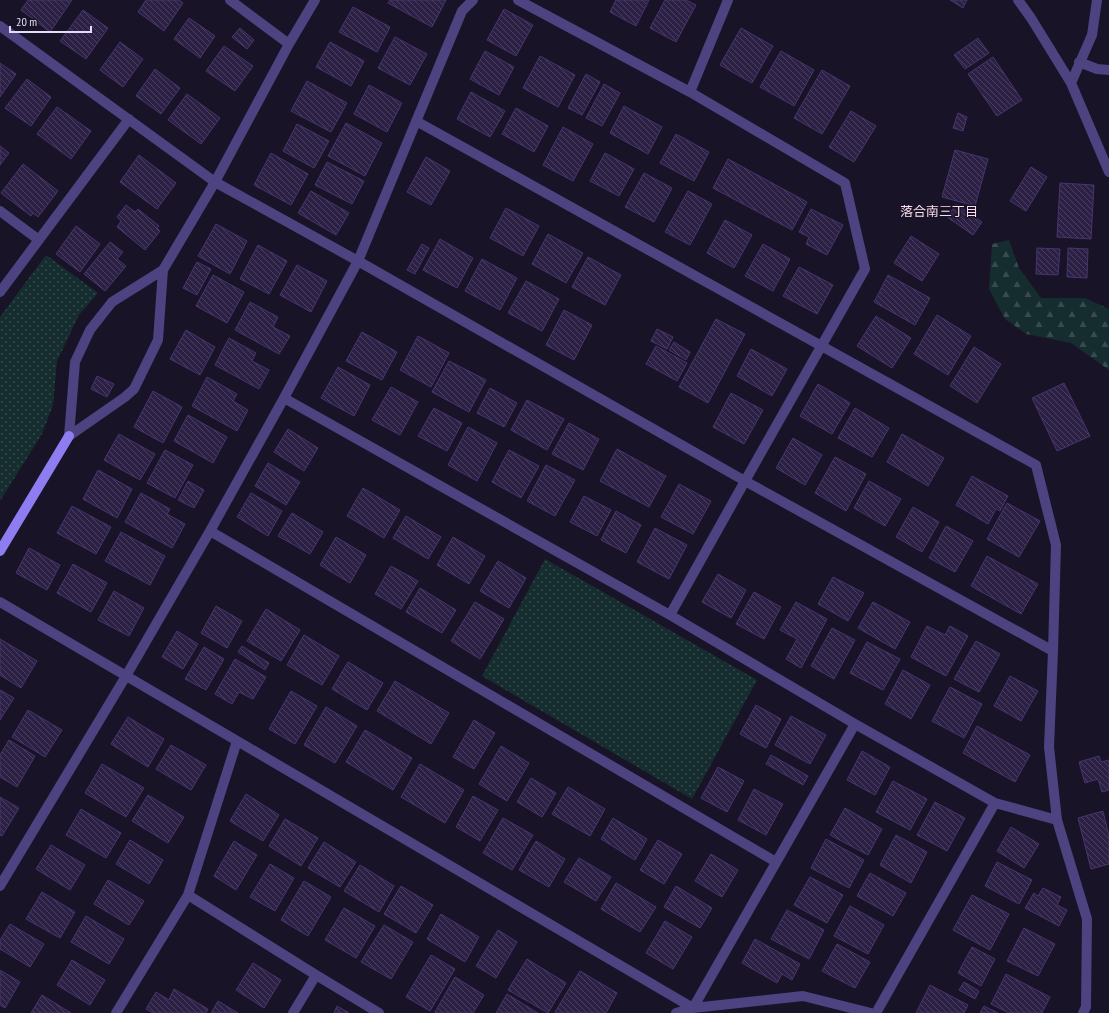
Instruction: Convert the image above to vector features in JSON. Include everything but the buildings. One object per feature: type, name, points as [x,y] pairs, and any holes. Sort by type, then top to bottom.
[{"type":"street","points":[[230,0],[289,44]]},
{"type":"street","points":[[0,550],[69,436],[126,397],[134,389],[158,340],[163,270],[214,182],[314,0]]},
{"type":"street","points":[[0,886],[126,676],[210,531],[358,261],[462,11],[473,0]]},
{"type":"street","points":[[518,0],[690,92],[845,183],[865,269],[670,615]]},
{"type":"street","points":[[690,92],[728,0]]},
{"type":"street","points":[[1018,0],[1031,18],[1070,83],[1109,172]]},
{"type":"street","points":[[1070,83],[1092,35],[1096,0]]},
{"type":"street","points":[[0,26],[214,182],[358,261],[745,481],[1053,651]]},
{"type":"street","points":[[1080,62],[1097,69],[1109,70]]},
{"type":"street","points":[[0,292],[129,119]]},
{"type":"street","points":[[416,121],[1036,465],[1056,545],[1049,748],[1057,820],[1087,919],[1086,1007],[1083,1013]]},
{"type":"street","points":[[0,211],[39,240]]},
{"type":"street","points":[[69,436],[75,362],[90,330],[112,302],[163,270]]},
{"type":"street","points":[[284,398],[670,615],[855,724],[995,803],[1057,820]]},
{"type":"street","points":[[210,531],[776,862]]},
{"type":"street","points":[[0,602],[693,1008]]},
{"type":"street","points":[[693,1008],[855,724]]},
{"type":"street","points":[[116,1013],[188,895],[237,741]]},
{"type":"street","points":[[876,1013],[995,803]]},
{"type":"street","points":[[188,895],[379,1013]]},
{"type":"street","points":[[293,1013],[316,975]]},
{"type":"street","points":[[676,1013],[693,1008],[803,996],[871,1013]]},
{"type":"green space","points":[[1009,240],[1019,268],[1041,298],[1085,298],[1109,309],[1109,370],[1071,343],[1026,334],[1005,319],[989,289],[992,244]]},
{"type":"green space","points":[[46,255],[98,293],[79,315],[57,361],[53,405],[42,434],[0,501],[0,317]]},
{"type":"green space","points":[[545,559],[757,680],[692,799],[482,676]]},
{"type":"district","name":"落合南三丁目","points":[[939,211]]}]
